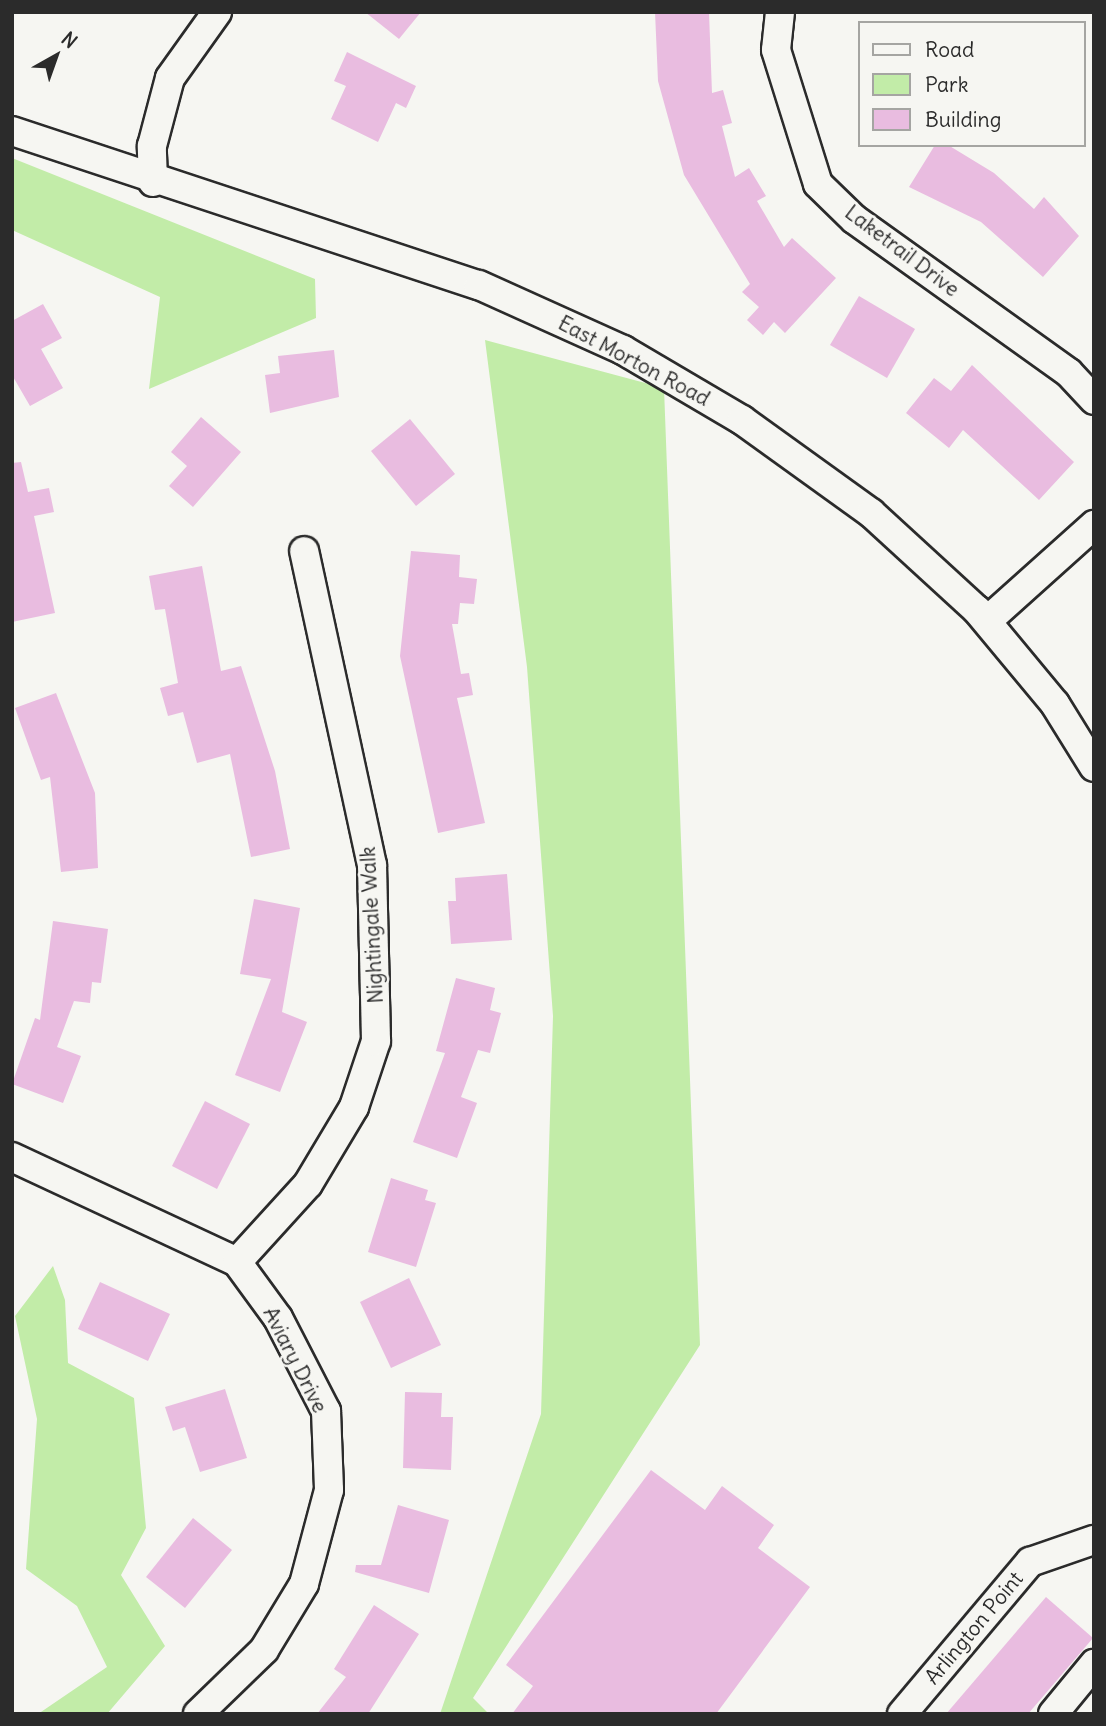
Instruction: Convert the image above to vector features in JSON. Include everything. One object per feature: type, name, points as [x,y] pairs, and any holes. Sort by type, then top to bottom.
[{"type":"street","points":[[153,182],[156,124],[170,78],[217,12]]},
{"type":"street","name":"Laketrail Drive","points":[[780,12],[776,50],[818,184],[854,219],[1069,373],[1094,400]]},
{"type":"street","name":"East Morton Road","points":[[12,131],[153,182],[480,285],[623,350],[743,420],[871,513],[987,621],[1055,704],[1094,767]]},
{"type":"street","points":[[987,621],[1094,525]]},
{"type":"street","name":"Nightingale Walk","points":[[237,1262],[308,1184],[354,1107],[376,1041],[373,864],[304,551]]},
{"type":"street","name":"Aviary Drive","points":[[12,1157],[237,1262],[278,1318],[326,1411],[329,1490],[304,1584],[264,1650],[198,1714]]},
{"type":"street","name":"Arlington Point","points":[[902,1714],[1030,1562],[1094,1539]]},
{"type":"street","points":[[1053,1714],[1094,1664]]},
{"type":"green space","points":[[12,158],[315,279],[316,318],[149,389],[160,297],[12,230]]},
{"type":"green space","points":[[485,340],[664,388],[700,1345],[473,1698],[489,1714],[440,1714],[541,1414],[553,1016],[527,667]]},
{"type":"green space","points":[[53,1266],[65,1300],[68,1363],[134,1398],[146,1528],[121,1575],[165,1646],[107,1714],[38,1714],[107,1667],[77,1606],[26,1569],[37,1419],[15,1316]]},
{"type":"building","points":[[365,12],[421,12],[399,39]]},
{"type":"building","points":[[655,12],[709,12],[712,93],[723,90],[732,123],[722,126],[735,177],[749,168],[766,196],[757,201],[784,247],[792,238],[836,278],[785,333],[774,322],[763,335],[747,320],[759,307],[742,292],[750,284],[684,175],[658,81]]},
{"type":"building","points":[[347,52],[416,86],[406,108],[396,103],[378,142],[331,119],[346,86],[334,81]]},
{"type":"building","points":[[934,147],[951,147],[994,173],[1034,209],[1044,197],[1079,236],[1043,277],[981,222],[909,187]]},
{"type":"building","points":[[859,296],[915,329],[887,378],[830,345]]},
{"type":"building","points":[[43,304],[62,338],[41,349],[63,388],[30,406],[12,375],[12,321]]},
{"type":"building","points":[[334,350],[339,397],[270,413],[265,375],[280,373],[278,356]]},
{"type":"building","points":[[972,365],[1074,462],[1039,500],[963,430],[949,448],[906,413],[934,378],[951,391]]},
{"type":"building","points":[[201,417],[241,452],[193,507],[169,486],[187,466],[171,452]]},
{"type":"building","points":[[410,419],[455,474],[416,506],[371,451]]},
{"type":"building","points":[[21,462],[28,492],[49,488],[54,512],[34,516],[55,613],[12,622],[12,463]]},
{"type":"building","points":[[411,551],[460,555],[459,577],[477,579],[474,604],[460,603],[458,624],[452,624],[461,674],[469,673],[473,695],[457,698],[485,823],[438,833],[400,656]]},
{"type":"building","points":[[202,566],[221,671],[241,666],[275,771],[290,849],[251,857],[230,754],[197,763],[183,712],[168,716],[160,688],[178,683],[165,609],[155,610],[149,576]]},
{"type":"building","points":[[56,693],[95,793],[98,868],[61,872],[50,777],[41,780],[15,708]]},
{"type":"building","points":[[507,874],[512,940],[451,944],[448,901],[456,901],[455,878]]},
{"type":"building","points":[[254,899],[300,908],[282,1012],[307,1022],[280,1092],[235,1075],[271,979],[240,974]]},
{"type":"building","points":[[53,921],[108,929],[101,983],[92,982],[90,1003],[74,1001],[57,1047],[81,1056],[63,1103],[12,1084],[35,1018],[40,1020]]},
{"type":"building","points":[[456,978],[495,988],[490,1010],[501,1013],[490,1053],[478,1050],[461,1097],[477,1103],[457,1158],[413,1142],[445,1053],[436,1051]]},
{"type":"building","points":[[205,1101],[250,1124],[217,1189],[172,1166]]},
{"type":"building","points":[[391,1178],[428,1190],[425,1200],[436,1203],[416,1267],[368,1252]]},
{"type":"building","points":[[409,1278],[441,1345],[391,1368],[360,1302]]},
{"type":"building","points":[[100,1282],[170,1314],[148,1361],[78,1329]]},
{"type":"building","points":[[225,1389],[247,1458],[200,1472],[185,1427],[173,1431],[165,1407]]},
{"type":"building","points":[[405,1392],[442,1393],[441,1417],[453,1417],[451,1470],[403,1468]]},
{"type":"building","points":[[651,1470],[705,1510],[722,1486],[774,1525],[758,1548],[810,1587],[716,1714],[512,1714],[533,1686],[506,1665]]},
{"type":"building","points":[[398,1505],[449,1520],[429,1593],[355,1572],[356,1565],[381,1565]]},
{"type":"building","points":[[193,1518],[232,1550],[185,1608],[146,1577]]},
{"type":"building","points":[[1046,1597],[1093,1638],[1028,1714],[946,1714]]},
{"type":"building","points":[[374,1605],[419,1634],[368,1714],[317,1714],[346,1677],[334,1669]]}]
